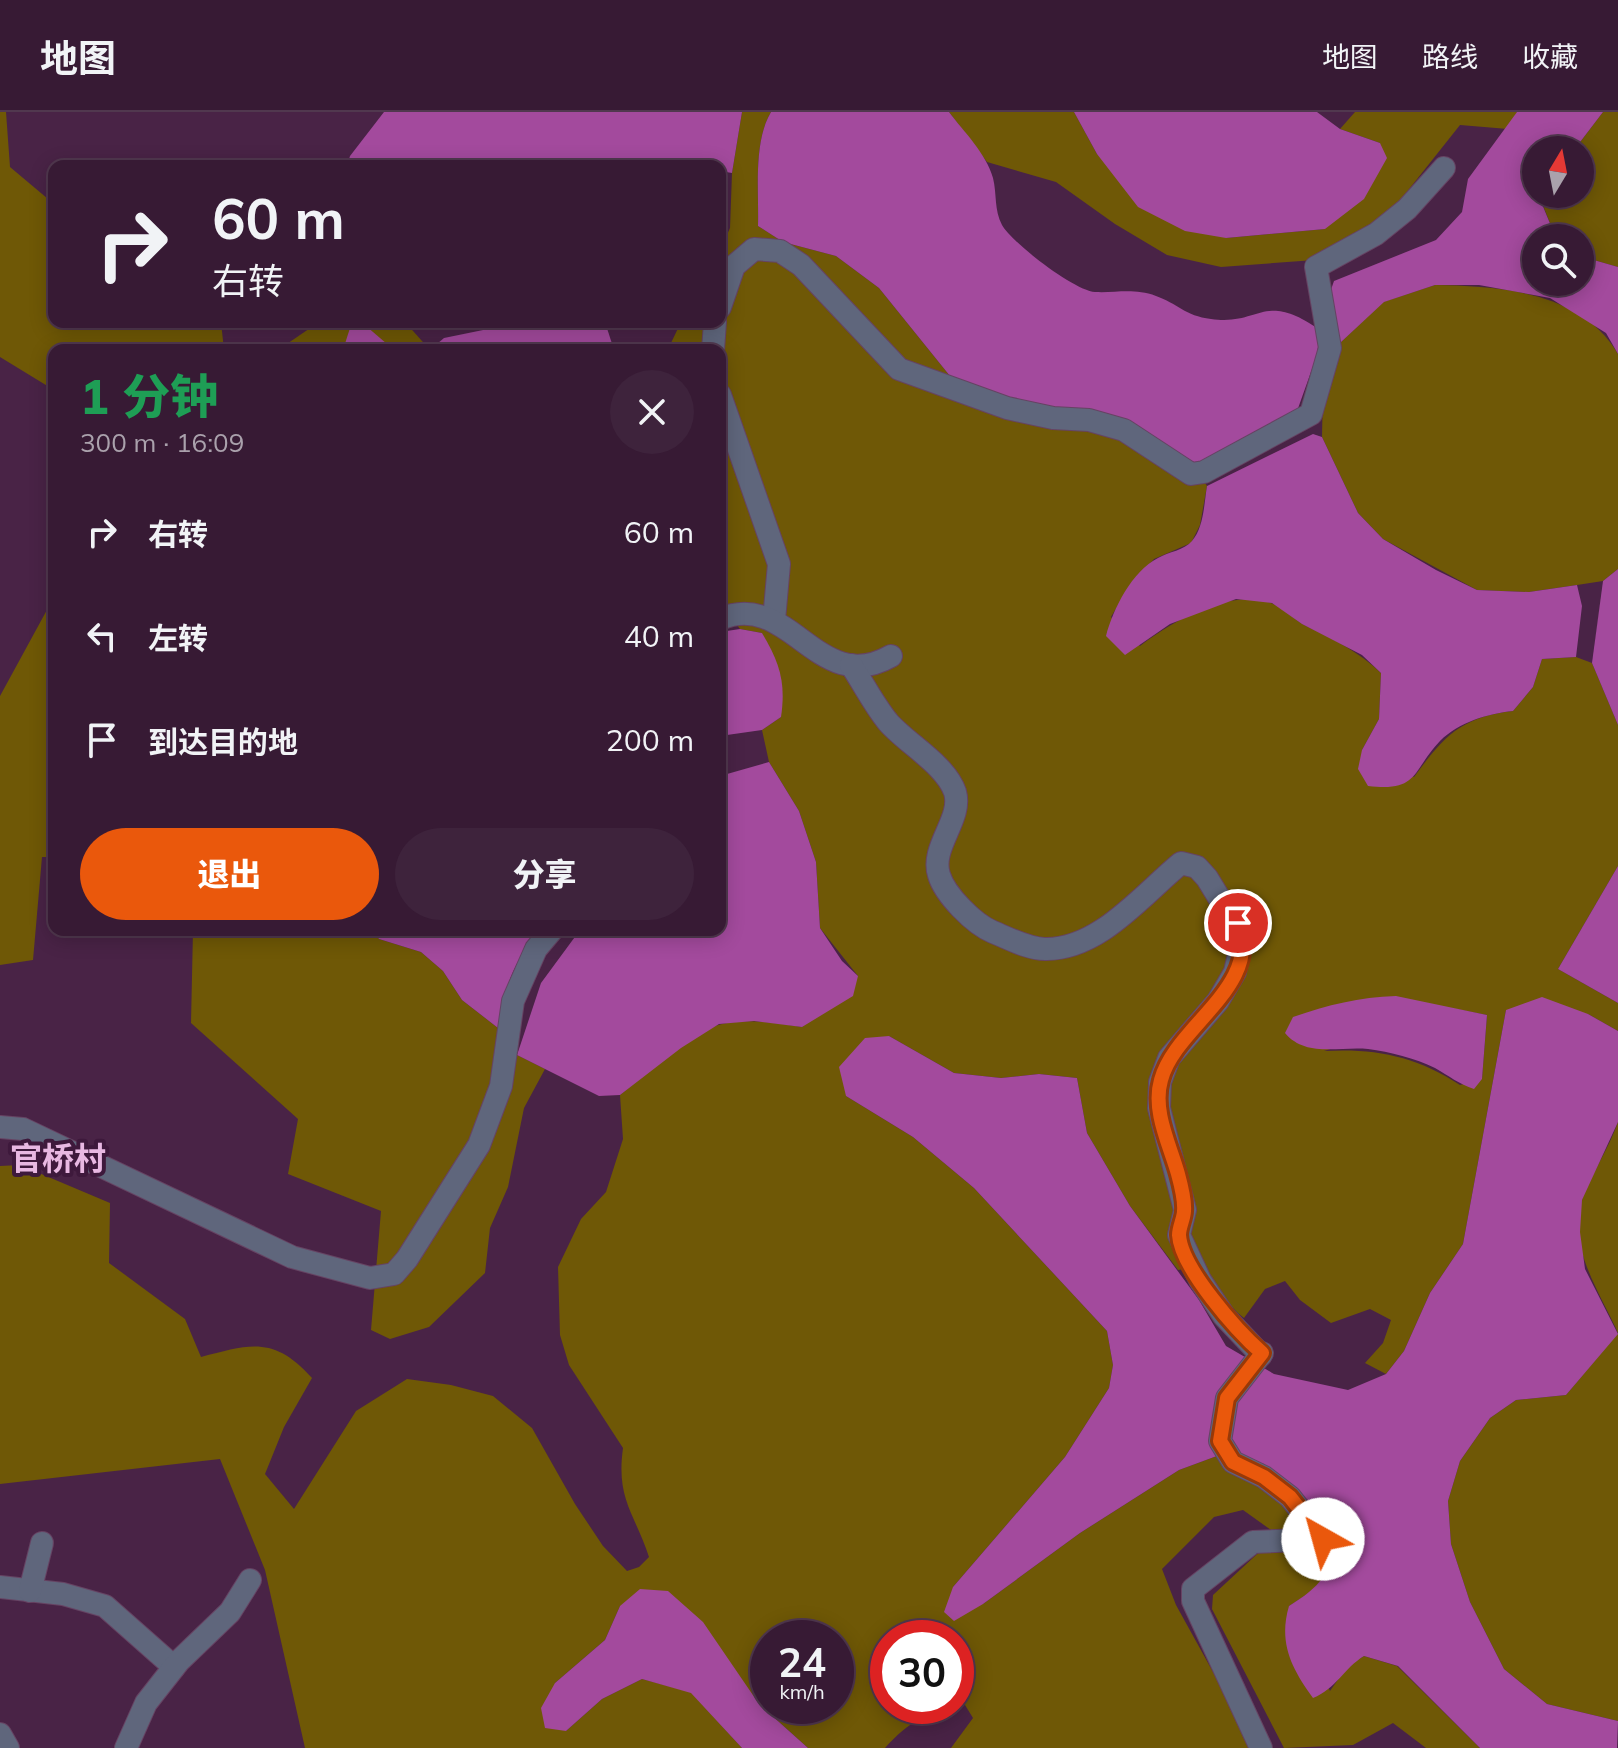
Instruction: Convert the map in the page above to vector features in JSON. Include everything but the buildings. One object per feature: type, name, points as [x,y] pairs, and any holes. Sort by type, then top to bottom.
[{"type":"street","points":[[726,289],[734,266],[754,249],[780,251],[801,265],[899,369],[1007,408],[1053,418],[1089,420],[1124,430],[1191,474],[1204,472],[1311,414],[1330,348],[1316,267],[1376,234],[1407,209],[1444,168]]},
{"type":"street","points":[[726,412],[779,564],[774,620]]},
{"type":"street","points":[[726,618],[759,614],[774,620],[810,649],[839,663],[871,668],[891,656]]},
{"type":"street","points":[[851,665],[887,721],[947,779],[955,794],[954,812],[939,856],[938,875],[955,899],[984,928],[1042,950],[1067,947],[1091,939],[1181,863],[1197,867],[1207,878],[1243,937],[1235,972],[1218,1001],[1169,1058],[1160,1082],[1159,1108],[1185,1210],[1179,1235],[1200,1280],[1224,1316],[1262,1353],[1227,1398],[1220,1441],[1233,1462],[1264,1477],[1290,1497],[1323,1539],[1253,1542],[1193,1589],[1193,1601],[1261,1748]]},
{"type":"street","points":[[0,1127],[23,1129],[292,1257],[370,1278],[394,1274],[407,1259],[479,1145],[501,1086],[513,1001],[536,949],[547,936]]},
{"type":"street","points":[[30,1591],[42,1543]]},
{"type":"street","points":[[126,1748],[146,1703],[174,1667],[230,1612],[250,1580]]},
{"type":"street","points":[[0,1587],[63,1594],[105,1606],[174,1667]]},
{"type":"street","points":[[0,1734],[8,1748]]},
{"type":"shaded area","points":[[0,112],[6,112],[10,167],[48,199],[48,328],[222,328],[223,344],[48,344],[48,386],[0,357]]},
{"type":"shaded area","points":[[384,112],[742,112],[732,173],[726,172],[726,160],[349,160]]},
{"type":"shaded area","points":[[742,112],[771,112],[759,152],[758,226],[783,242],[836,256],[879,288],[950,376],[1192,463],[1207,486],[1200,525],[1191,543],[1154,559],[1127,590],[1111,617],[1140,646],[1185,617],[1219,603],[1254,600],[1276,605],[1355,653],[1381,673],[1379,719],[1362,750],[1414,777],[1455,731],[1480,718],[1513,711],[1533,687],[1542,659],[1576,657],[1592,663],[1618,725],[1618,866],[1558,969],[1618,1003],[1618,1031],[1588,1014],[1506,1010],[1463,1244],[1430,1293],[1404,1351],[1386,1374],[1365,1363],[1383,1343],[1391,1320],[1370,1309],[1331,1323],[1300,1300],[1285,1281],[1265,1289],[1244,1318],[1231,1306],[1202,1266],[1178,1270],[1130,1206],[1087,1133],[1077,1078],[1039,1074],[1001,1078],[954,1073],[889,1036],[846,1096],[913,1137],[974,1188],[1107,1331],[1113,1365],[1109,1388],[1065,1457],[953,1587],[983,1604],[1080,1533],[1179,1470],[1225,1453],[1264,1464],[1339,1537],[1323,1578],[1310,1592],[1289,1606],[1330,1691],[1348,1665],[1364,1656],[1397,1666],[1480,1748],[1426,1748],[1393,1723],[1353,1745],[1284,1748],[1212,1609],[1213,1595],[1269,1543],[1271,1530],[1243,1510],[1214,1517],[1162,1569],[1176,1605],[1255,1748],[951,1748],[969,1724],[974,1724],[974,1620],[870,1620],[870,1724],[912,1724],[885,1748],[808,1748],[781,1724],[854,1724],[854,1620],[750,1620],[750,1692],[737,1675],[620,1606],[605,1640],[555,1683],[566,1731],[602,1699],[642,1679],[691,1692],[742,1748],[305,1748],[265,1570],[220,1459],[0,1484],[0,1166],[20,1165],[110,1203],[109,1263],[185,1319],[201,1357],[248,1347],[273,1349],[286,1355],[312,1378],[284,1427],[265,1474],[294,1509],[356,1411],[407,1379],[451,1385],[493,1396],[532,1428],[575,1504],[603,1546],[627,1571],[639,1567],[649,1557],[624,1493],[623,1448],[569,1365],[560,1335],[558,1267],[581,1219],[606,1192],[623,1139],[620,1095],[684,1044],[711,1028],[752,1021],[802,1027],[858,976],[820,928],[816,862],[799,811],[769,762],[762,730],[781,717],[762,633],[740,629],[726,610],[726,344],[670,344],[678,328],[726,328],[726,237],[730,228],[732,173]],"holes":[[[1456,1009],[1487,1015],[1482,1079],[1460,1085],[1427,1067],[1395,1056],[1361,1051],[1324,1051]]]},
{"type":"shaded area","points":[[771,112],[949,112],[990,169],[1002,225],[1031,254],[1073,284],[1095,292],[1133,291],[1148,294],[1194,315],[1211,319],[1228,320],[1263,312],[1286,312],[1320,330],[1317,355],[1296,414],[1210,464],[1192,463],[950,376],[879,288],[836,256],[783,242],[758,226],[759,152]]},
{"type":"shaded area","points":[[949,112],[1074,112],[1097,154],[1226,238],[1325,229],[1380,143],[1340,129],[1355,112],[1517,112],[1508,129],[1460,125],[1379,227],[1329,259],[1221,267],[1167,255],[1115,224],[1056,182],[987,162]]},
{"type":"shaded area","points":[[1074,112],[1317,112],[1340,129],[1380,143],[1387,158],[1364,199],[1325,229],[1226,238],[1185,231],[1138,207],[1097,154]]},
{"type":"shaded area","points":[[1517,112],[1603,112],[1585,136],[1522,136],[1522,208],[1544,208],[1550,224],[1522,224],[1522,293],[1479,285],[1435,285],[1384,302],[1340,343],[1325,307],[1334,281],[1436,240],[1462,212],[1468,179]]},
{"type":"shaded area","points":[[1603,112],[1618,112],[1618,267],[1594,260],[1594,224],[1550,224],[1544,208],[1594,208],[1594,136],[1585,136]]},
{"type":"shaded area","points":[[1594,260],[1618,267],[1618,354],[1606,333],[1550,298],[1539,296],[1594,296]]},
{"type":"shaded area","points":[[1435,285],[1486,287],[1562,305],[1584,317],[1603,333],[1618,354],[1618,569],[1603,581],[1529,592],[1477,590],[1383,539],[1358,513],[1322,437],[1323,385],[1340,343],[1383,302]]},
{"type":"shaded area","points":[[310,328],[410,328],[425,344],[287,344]]},
{"type":"shaded area","points":[[350,328],[368,328],[387,344],[345,344]]},
{"type":"shaded area","points":[[493,328],[607,328],[612,344],[437,344],[444,338]]},
{"type":"shaded area","points":[[1313,434],[1322,437],[1358,513],[1383,539],[1436,570],[1477,590],[1529,592],[1577,585],[1582,606],[1576,657],[1542,659],[1533,687],[1513,711],[1483,717],[1456,729],[1440,741],[1406,783],[1397,786],[1368,786],[1358,769],[1362,750],[1379,719],[1381,673],[1362,655],[1302,624],[1272,603],[1236,599],[1170,624],[1125,655],[1106,636],[1113,614],[1140,572],[1158,558],[1192,541],[1203,515],[1207,486]]},
{"type":"shaded area","points":[[1618,569],[1618,725],[1592,663],[1603,581]]},
{"type":"shaded area","points":[[48,608],[48,857],[42,857],[33,960],[0,965],[0,696]]},
{"type":"shaded area","points":[[740,629],[762,633],[773,654],[782,683],[781,717],[762,730],[726,735],[726,631]]},
{"type":"shaded area","points":[[769,762],[799,811],[816,862],[820,928],[842,961],[858,976],[853,996],[802,1027],[754,1021],[719,1024],[681,1048],[620,1095],[599,1096],[517,1055],[541,983],[576,936],[726,936],[726,774]]},
{"type":"shaded area","points":[[1618,866],[1618,1003],[1558,969]]},
{"type":"shaded area","points":[[193,936],[377,936],[421,952],[443,971],[462,1000],[498,1028],[517,1055],[545,1069],[524,1108],[508,1187],[490,1228],[485,1273],[429,1327],[390,1339],[371,1330],[381,1211],[288,1174],[298,1119],[191,1023]]},
{"type":"shaded area","points":[[377,936],[533,936],[511,976],[498,1028],[462,1000],[443,971],[421,952]]},
{"type":"shaded area","points":[[1396,996],[1487,1015],[1482,1079],[1474,1089],[1411,1058],[1368,1049],[1313,1048],[1293,1041],[1285,1033],[1293,1017],[1344,1002]]},
{"type":"shaded area","points":[[1542,997],[1588,1014],[1618,1031],[1618,1122],[1582,1200],[1580,1232],[1585,1269],[1618,1334],[1566,1395],[1516,1400],[1490,1418],[1460,1461],[1448,1501],[1451,1544],[1470,1602],[1504,1669],[1547,1704],[1618,1721],[1617,1748],[1480,1748],[1398,1666],[1364,1656],[1328,1689],[1313,1698],[1289,1655],[1286,1619],[1289,1606],[1323,1578],[1339,1537],[1264,1464],[1225,1453],[1179,1470],[1080,1533],[983,1604],[956,1620],[944,1612],[953,1587],[1065,1457],[1109,1388],[1113,1365],[1107,1331],[974,1188],[913,1137],[846,1096],[839,1067],[865,1038],[889,1036],[954,1073],[1001,1078],[1039,1074],[1077,1078],[1087,1133],[1130,1206],[1199,1300],[1226,1346],[1274,1374],[1348,1390],[1386,1374],[1404,1351],[1430,1293],[1463,1244],[1506,1010]]},
{"type":"shaded area","points":[[1618,1122],[1618,1333],[1587,1267],[1578,1232],[1583,1197]]},
{"type":"shaded area","points":[[1618,1333],[1618,1721],[1547,1704],[1504,1669],[1470,1602],[1451,1544],[1448,1501],[1460,1461],[1490,1418],[1516,1400],[1566,1395]]},
{"type":"shaded area","points":[[640,1589],[668,1591],[703,1622],[750,1691],[750,1724],[781,1724],[808,1748],[742,1748],[691,1693],[642,1679],[602,1699],[566,1731],[545,1728],[541,1708],[555,1683],[605,1640],[620,1606]]},
{"type":"district","name":"官桥村","points":[[58,1159]]},
{"type":"route","points":[[1238,923],[1243,937],[1235,972],[1218,1001],[1169,1058],[1160,1082],[1159,1108],[1179,1176],[1185,1210],[1179,1235],[1200,1280],[1224,1316],[1262,1353],[1227,1398],[1220,1441],[1233,1462],[1264,1477],[1290,1497],[1323,1539]]}]
